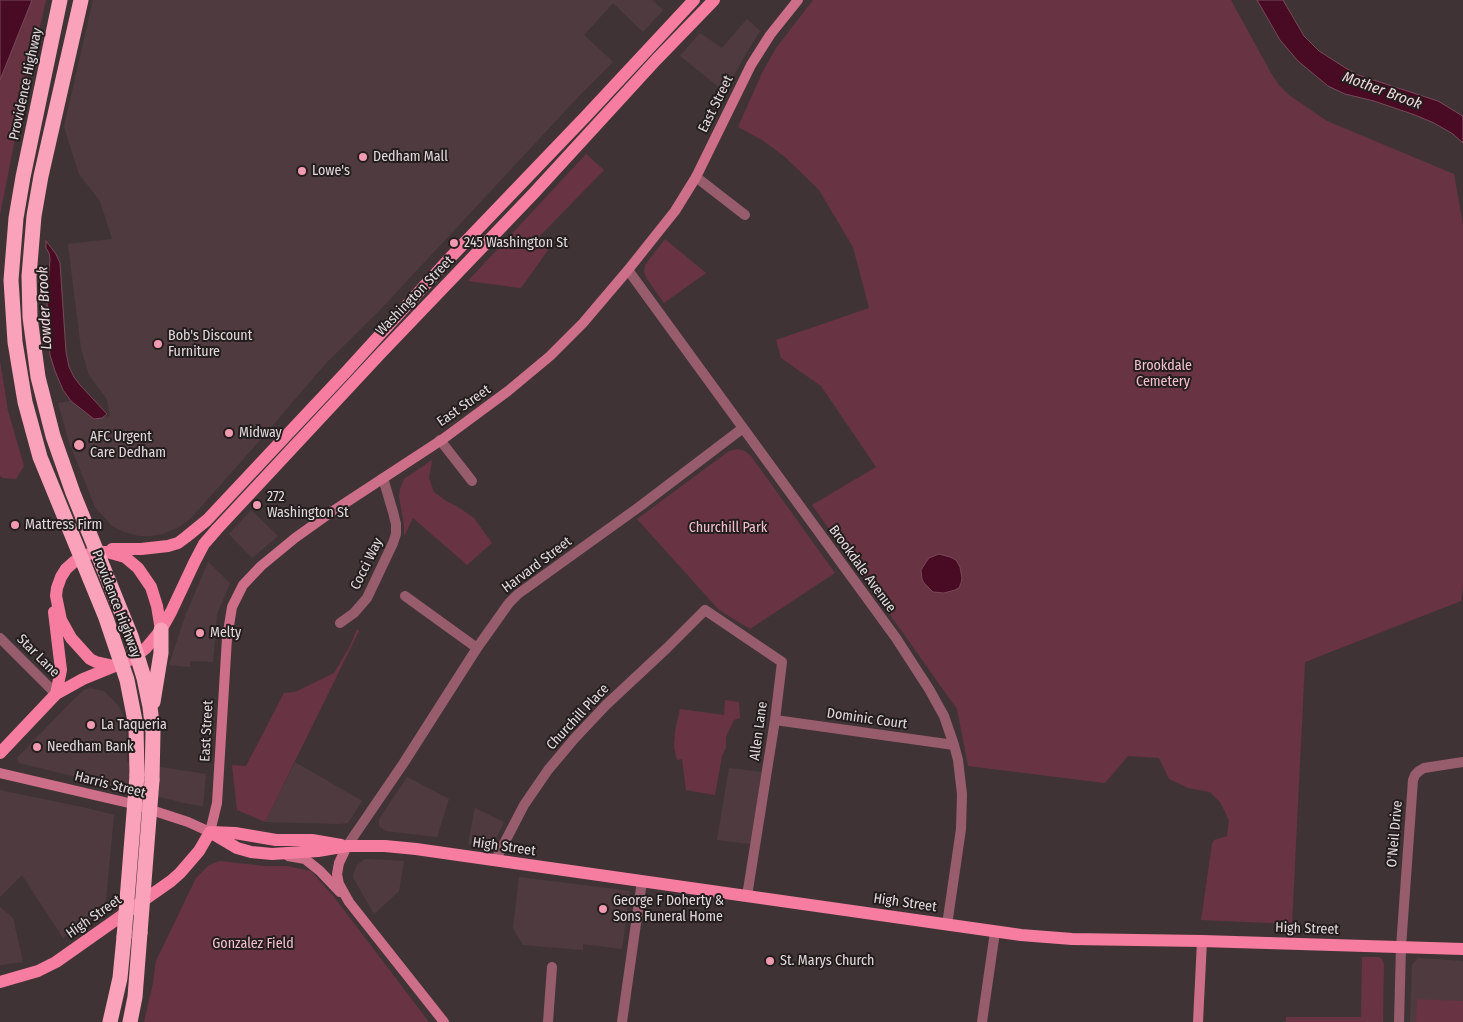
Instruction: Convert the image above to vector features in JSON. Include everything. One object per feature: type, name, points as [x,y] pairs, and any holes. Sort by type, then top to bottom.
[{"type":"highway","name":"Providence Highway","points":[[60,0],[18,205],[12,259],[12,301],[17,362],[40,457],[106,618],[122,664],[135,717],[138,747],[137,775],[124,937],[120,978],[110,1022]]},
{"type":"highway","name":"Providence Highway","points":[[80,0],[38,196],[31,241],[29,296],[35,357],[45,409],[66,473],[138,655],[151,714],[154,750],[152,780],[135,997],[130,1022]]},
{"type":"highway","points":[[151,714],[161,653],[160,630]]},
{"type":"main road","name":"Washington Street","points":[[81,557],[97,551],[168,546],[178,543],[202,525],[448,260],[694,0]]},
{"type":"main road","name":"Washington Street","points":[[122,664],[138,655],[151,643],[171,612],[204,544],[217,528],[524,205],[656,60],[714,0]]},
{"type":"main road","points":[[97,551],[125,557],[146,578],[157,606],[160,630]]},
{"type":"main road","points":[[56,694],[61,670],[54,612],[57,588],[66,569],[81,557]]},
{"type":"main road","points":[[57,588],[57,603],[61,620],[77,646],[96,662],[114,666],[122,664]]},
{"type":"main road","points":[[0,753],[56,694],[83,679],[122,664]]},
{"type":"main road","name":"High Street","points":[[210,832],[235,833],[276,840],[327,841],[347,846]]},
{"type":"main road","name":"High Street","points":[[210,832],[237,848],[251,852],[272,854],[318,851],[347,846],[400,847],[994,932],[1072,939],[1463,949]]},
{"type":"main road","name":"High Street","points":[[0,982],[38,971],[56,962],[170,881],[199,852],[210,832]]},
{"type":"street","name":"East Street","points":[[210,832],[217,803],[226,638],[232,607],[243,585],[251,575],[275,554],[330,513],[501,397],[550,356],[583,323],[675,211],[696,177],[751,65],[770,35],[798,0]]},
{"type":"street","points":[[696,177],[745,215]]},
{"type":"street","name":"Brookdale Avenue","points":[[628,270],[896,638],[944,716],[954,745],[961,777],[962,813],[947,925]]},
{"type":"street","name":"Harvard Street","points":[[347,846],[403,764],[477,648],[501,613],[518,594],[639,507],[743,428]]},
{"type":"street","points":[[440,440],[472,482]]},
{"type":"street","name":"Cocci Way","points":[[340,623],[354,613],[366,598],[396,534],[396,524],[383,478]]},
{"type":"street","points":[[405,596],[477,648]]},
{"type":"street","name":"Allen Lane","points":[[705,610],[782,662],[775,720],[747,896]]},
{"type":"street","name":"Churchill Place","points":[[495,861],[524,805],[569,744],[590,721],[705,610]]},
{"type":"street","name":"Star Lane","points":[[0,638],[56,694]]},
{"type":"street","name":"Dominic Court","points":[[775,720],[954,745]]},
{"type":"street","name":"O'Neil Drive","points":[[1401,946],[1415,774],[1424,768],[1463,762]]},
{"type":"street","name":"Harris Street","points":[[0,773],[133,804],[188,822],[210,832]]},
{"type":"street","points":[[347,846],[339,863],[337,874],[339,884],[350,902]]},
{"type":"street","points":[[272,854],[305,860],[320,871],[350,902],[444,1022]]},
{"type":"street","points":[[622,1022],[642,881]]},
{"type":"street","points":[[982,1022],[994,932]]},
{"type":"street","points":[[1198,1022],[1202,941]]},
{"type":"street","points":[[1399,1022],[1401,946]]},
{"type":"street","points":[[548,1022],[552,967]]},
{"type":"shaded area","name":"Dedham Mall","points":[[93,0],[652,0],[663,10],[643,32],[613,3],[584,35],[613,62],[378,312],[326,363],[191,518],[179,527],[162,534],[139,536],[112,526],[95,507],[69,442],[58,403],[71,401],[94,419],[110,416],[107,399],[89,375],[81,348],[68,244],[112,239],[100,201],[79,174],[64,127]]},
{"type":"shaded area","points":[[747,19],[760,31],[725,92],[680,56],[700,33],[722,48]]},
{"type":"shaded area","points":[[251,510],[278,536],[252,558],[229,534]]},
{"type":"shaded area","points":[[208,562],[230,583],[217,614],[213,662],[190,661],[190,667],[169,665],[186,614]]},
{"type":"shaded area","points":[[90,688],[104,691],[122,712],[126,726],[127,762],[206,774],[203,806],[19,763],[17,758],[73,700],[84,690]]},
{"type":"shaded area","points":[[295,762],[362,801],[348,823],[265,822]]},
{"type":"shaded area","points":[[729,768],[762,772],[750,844],[717,840]]},
{"type":"shaded area","points":[[407,777],[449,799],[437,837],[386,831],[379,826],[379,819]]},
{"type":"shaded area","points":[[0,790],[114,815],[105,909],[63,938],[22,875],[0,897]]},
{"type":"shaded area","points":[[475,808],[504,822],[492,847],[468,844]]},
{"type":"shaded area","points":[[365,859],[404,861],[399,891],[374,914],[353,875],[357,865]]},
{"type":"shaded area","points":[[519,877],[630,891],[622,949],[583,944],[583,950],[523,945],[513,928]]},
{"type":"shaded area","points":[[0,907],[13,918],[23,962],[0,965]]},
{"type":"shaded area","points":[[1418,958],[1463,961],[1463,1022],[1410,1022],[1412,965]]},
{"type":"green space","points":[[32,0],[46,0],[20,113],[0,215],[0,80]]},
{"type":"green space","name":"Brookdale Cemetery","points":[[813,0],[1231,0],[1271,73],[1289,95],[1327,121],[1454,174],[1463,225],[1463,585],[1461,601],[1305,662],[1292,924],[1201,920],[1212,844],[1214,840],[1227,836],[1229,820],[1220,802],[1210,792],[1188,788],[1169,779],[1159,758],[1128,756],[1105,783],[968,766],[957,709],[812,505],[876,467],[821,386],[781,358],[776,340],[869,308],[853,247],[819,190],[785,157],[762,140],[738,127],[762,73],[776,48]]},
{"type":"green space","points":[[586,154],[604,170],[537,239],[548,250],[521,288],[468,281]]},
{"type":"green space","points":[[665,239],[706,273],[664,303],[644,272],[645,265]]},
{"type":"green space","points":[[0,361],[8,411],[24,466],[16,479],[0,476]]},
{"type":"green space","name":"Churchill Park","points":[[738,449],[745,451],[751,456],[835,573],[750,629],[719,610],[637,519],[729,451]]},
{"type":"green space","points":[[432,460],[429,478],[434,492],[474,518],[492,543],[467,565],[413,518],[404,536],[399,496],[400,489],[404,479]]},
{"type":"green space","points":[[357,629],[359,631],[265,822],[237,810],[232,765],[246,766],[284,693],[295,692],[334,673],[350,646]]},
{"type":"green space","points":[[725,700],[739,702],[740,718],[734,720],[726,737],[726,748],[722,756],[715,795],[686,790],[682,759],[677,760],[674,747],[675,731],[680,709],[724,715]]},
{"type":"green space","name":"Gonzalez Field","points":[[219,861],[265,866],[287,866],[311,871],[334,897],[429,1022],[144,1022],[156,961],[196,878],[209,865]]},
{"type":"green space","points":[[1362,957],[1379,957],[1384,964],[1383,1022],[1286,1022],[1286,1017],[1361,1017]]},
{"type":"green space","points":[[1417,999],[1463,1001],[1463,1022],[1416,1022]]},
{"type":"water","points":[[0,0],[32,0],[0,80]]},
{"type":"water","name":"Mother Brook","points":[[1257,0],[1283,0],[1304,36],[1319,51],[1358,75],[1438,101],[1461,115],[1463,117],[1463,143],[1453,134],[1434,123],[1374,101],[1345,94],[1328,86],[1298,61],[1280,40]]},
{"type":"water","points":[[46,241],[60,263],[66,352],[69,367],[80,385],[107,414],[102,418],[94,419],[71,401],[63,390],[55,371],[50,355],[48,332],[47,299],[50,259],[46,248]]},
{"type":"water","points":[[939,554],[956,560],[960,567],[962,578],[959,588],[944,593],[933,592],[924,583],[921,570],[929,558]]},
{"type":"place","name":"Dedham Mall","points":[[363,157]]},
{"type":"place","name":"Lowe's","points":[[302,171]]},
{"type":"place","name":"245 Washington St","points":[[454,243]]},
{"type":"place","name":"Bob's Discount Furniture","points":[[158,344]]},
{"type":"place","name":"Midway","points":[[229,433]]},
{"type":"place","name":"AFC Urgent Care Dedham","points":[[79,445]]},
{"type":"place","name":"272 Washington St","points":[[257,505]]},
{"type":"place","name":"Mattress Firm","points":[[15,525]]},
{"type":"place","name":"Melty","points":[[200,633]]},
{"type":"place","name":"La Taqueria","points":[[91,725]]},
{"type":"place","name":"Needham Bank","points":[[37,747]]},
{"type":"place","name":"George F Doherty & Sons Funeral Home","points":[[603,909]]},
{"type":"place","name":"St. Marys Church","points":[[770,961]]},
{"type":"water label","name":"Lowder Brook","points":[[45,308]]}]
